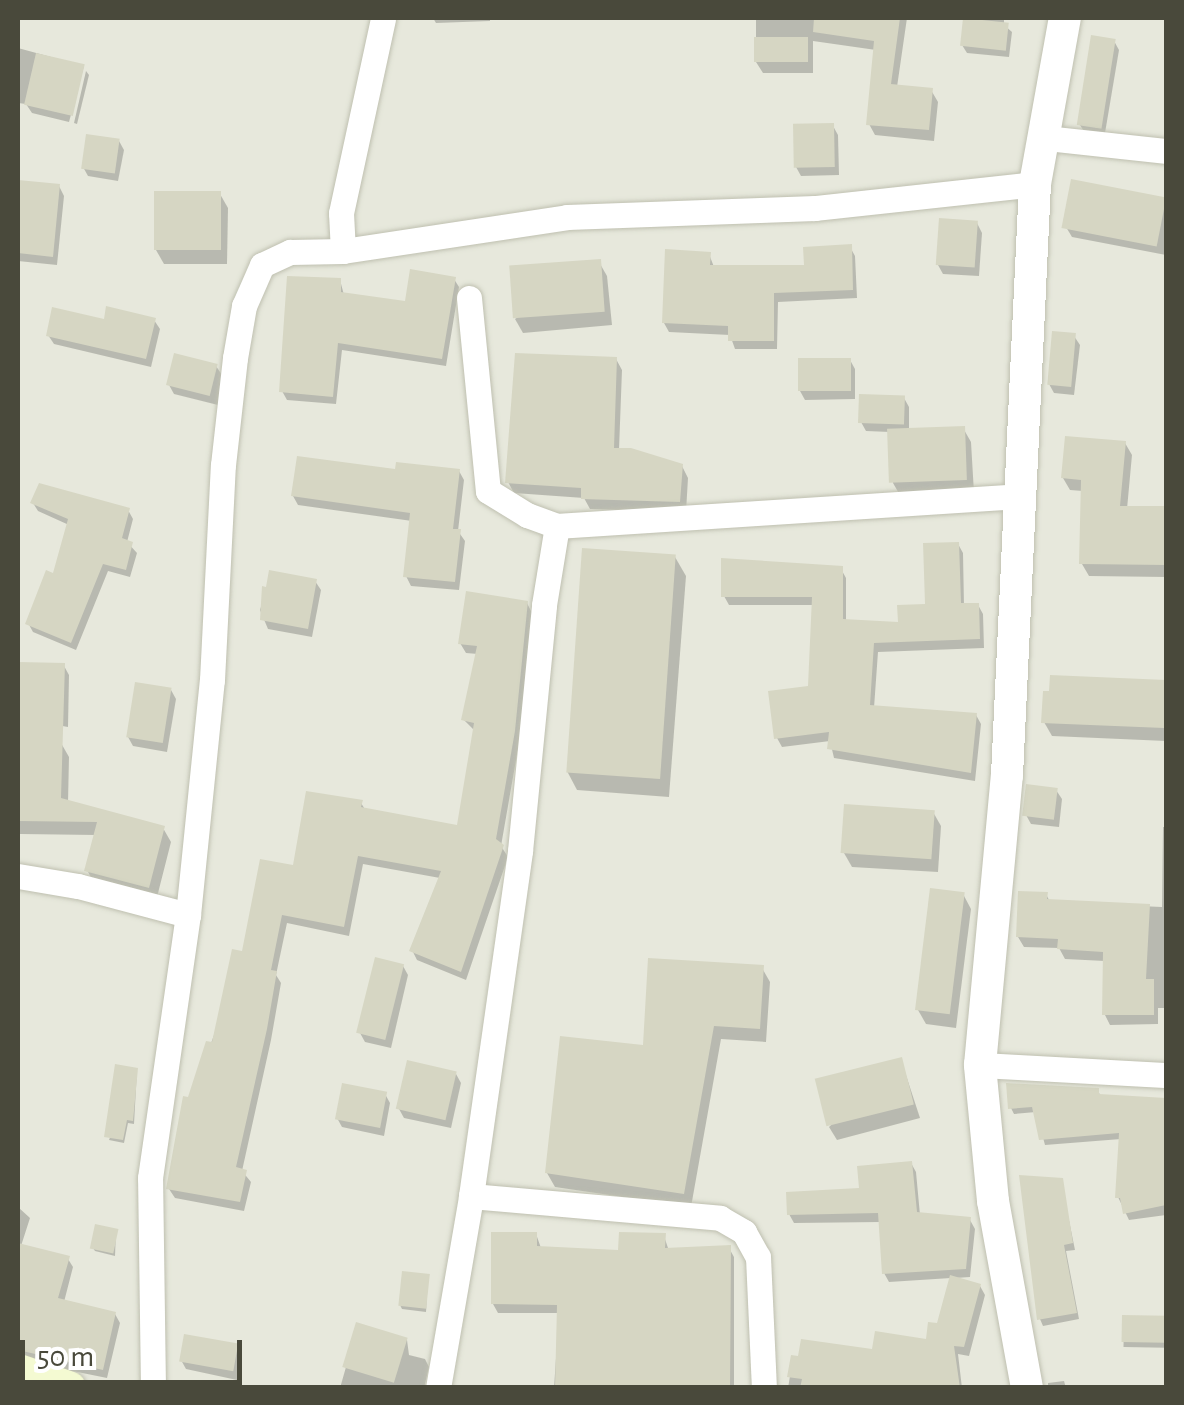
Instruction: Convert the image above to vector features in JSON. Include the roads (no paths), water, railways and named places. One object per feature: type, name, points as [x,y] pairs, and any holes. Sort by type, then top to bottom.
[{"type":"main road","points":[[18,1371],[68,1388]]},
{"type":"street","points":[[342,251],[342,213],[382,18]]},
{"type":"street","points":[[1026,1388],[993,1201],[980,1065],[1007,775],[1035,184],[1065,18]]},
{"type":"street","points":[[1046,138],[1166,151]]},
{"type":"street","points":[[153,1388],[150,1178],[188,915],[212,680],[223,465],[244,306],[262,265],[290,252],[342,251],[567,217],[815,208],[1035,184]]},
{"type":"street","points":[[468,298],[488,491],[527,515],[557,526],[1018,496]]},
{"type":"street","points":[[438,1388],[471,1196],[520,851],[544,605],[557,526]]},
{"type":"street","points":[[18,876],[78,886],[188,915]]},
{"type":"street","points":[[980,1065],[1166,1075]]},
{"type":"street","points":[[471,1196],[720,1218],[744,1232],[758,1257],[764,1388]]}]
